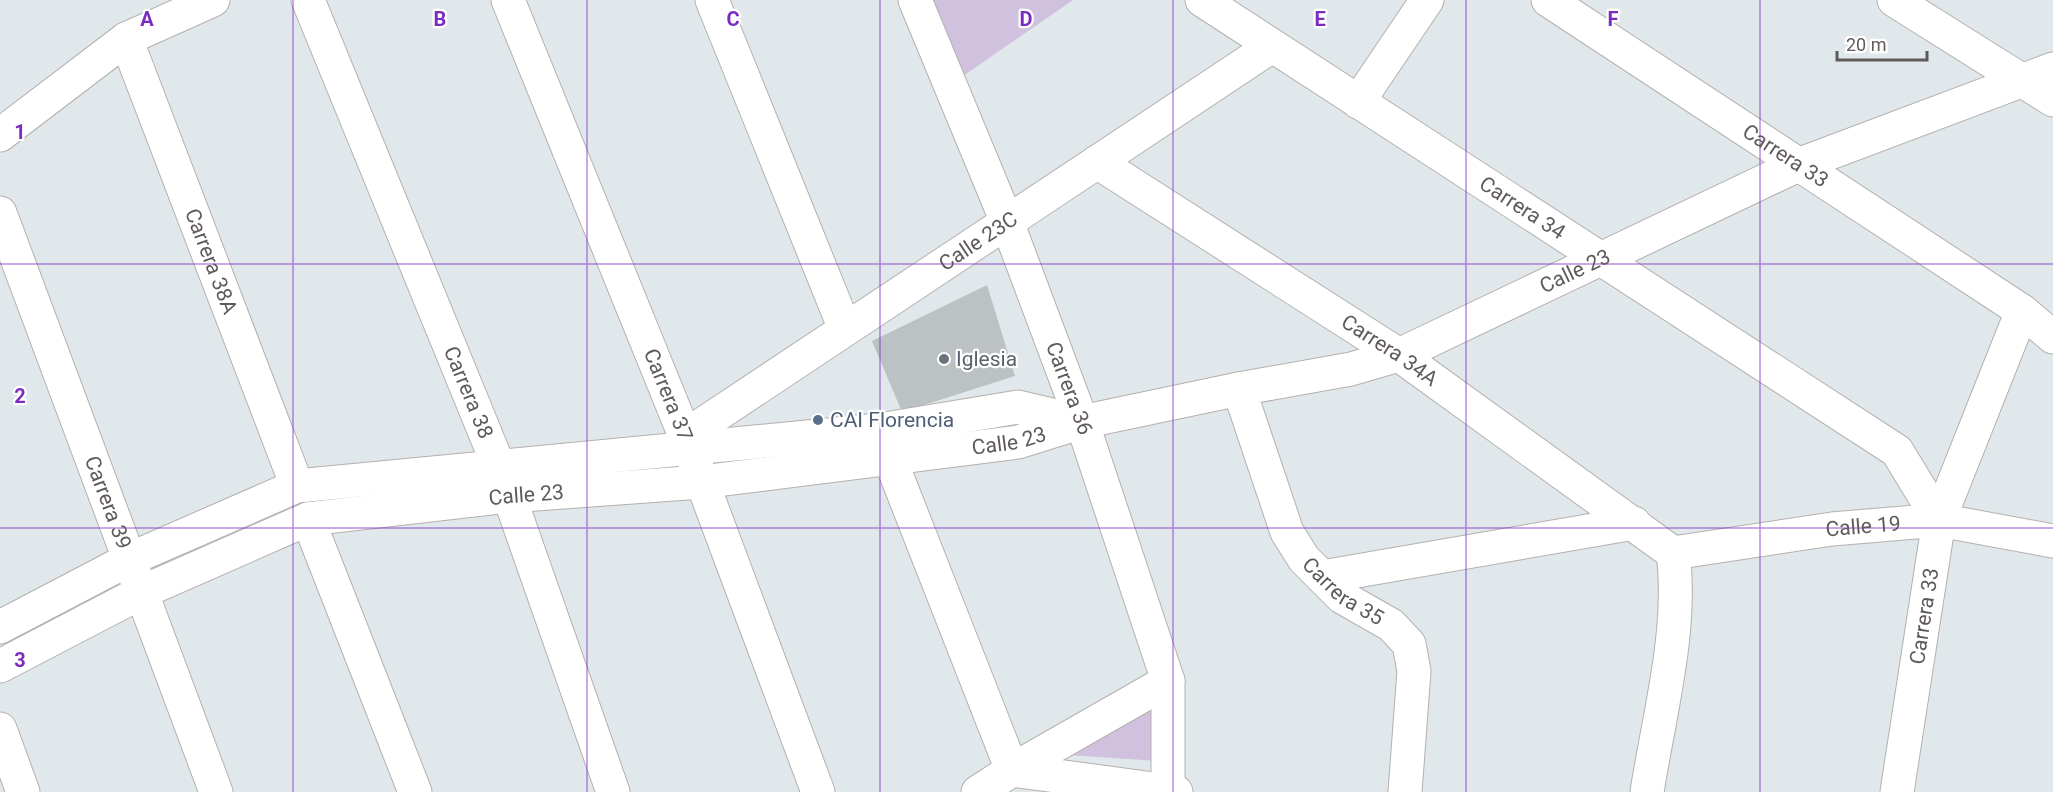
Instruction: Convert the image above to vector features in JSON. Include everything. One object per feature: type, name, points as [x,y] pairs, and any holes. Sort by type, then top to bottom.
[{"type":"street","points":[[0,135],[126,39],[213,0]]},
{"type":"street","name":"Carrera 38","points":[[308,0],[504,482],[613,792]]},
{"type":"street","name":"Carrera 37","points":[[508,0],[687,443],[818,792]]},
{"type":"street","points":[[712,0],[845,329]]},
{"type":"street","name":"Carrera 36","points":[[915,0],[1007,222],[1082,422],[1168,681],[1170,792]]},
{"type":"street","name":"Carrera 34","points":[[1202,0],[1603,258],[1897,451],[1939,520]]},
{"type":"street","points":[[1358,102],[1427,0]]},
{"type":"street","name":"Carrera 33","points":[[1548,0],[2022,310],[2053,337]]},
{"type":"street","points":[[1894,0],[2053,100]]},
{"type":"street","name":"Carrera 38A","points":[[126,39],[297,486]]},
{"type":"street","name":"Calle 23C","points":[[687,443],[845,329],[1272,46]]},
{"type":"street","name":"Calle 23","points":[[0,627],[130,559],[297,486],[504,482],[701,482],[883,445],[1018,406],[1082,422],[1239,389],[1351,369],[1400,355],[1798,165],[2053,69]]},
{"type":"street","name":"Carrera 34A","points":[[1097,162],[1400,355],[1674,553]]},
{"type":"street","name":"Carrera 39","points":[[0,213],[216,792]]},
{"type":"street","name":"Carrera 33","points":[[1897,792],[1939,520],[2022,310]]},
{"type":"street","name":"Carrera 35","points":[[1239,389],[1287,532],[1304,559],[1342,597],[1391,625],[1409,644],[1414,671],[1406,792]]},
{"type":"street","name":"Calle 23","points":[[0,666],[142,592],[308,519],[504,482],[687,443],[883,445]]},
{"type":"street","points":[[883,445],[1012,770]]},
{"type":"street","points":[[308,519],[415,792]]},
{"type":"street","name":"Calle 19","points":[[1674,553],[1832,529],[1939,520],[2053,541]]},
{"type":"street","points":[[1322,578],[1634,523]]},
{"type":"street","points":[[1647,792],[1675,619],[1677,583],[1674,553]]},
{"type":"street","points":[[978,792],[1012,770],[1168,681]]},
{"type":"street","points":[[0,729],[23,792]]},
{"type":"street","points":[[1012,770],[1170,792]]},
{"type":"shaded area","points":[[915,0],[1073,0],[950,85]]},
{"type":"shaded area","points":[[1159,701],[1158,761],[1067,755]]},
{"type":"building","name":"Iglesia","points":[[987,285],[1015,376],[902,412],[872,341]]},
{"type":"place","name":"Iglesia","points":[[944,359]]},
{"type":"place","name":"CAI Florencia","points":[[818,420]]}]
